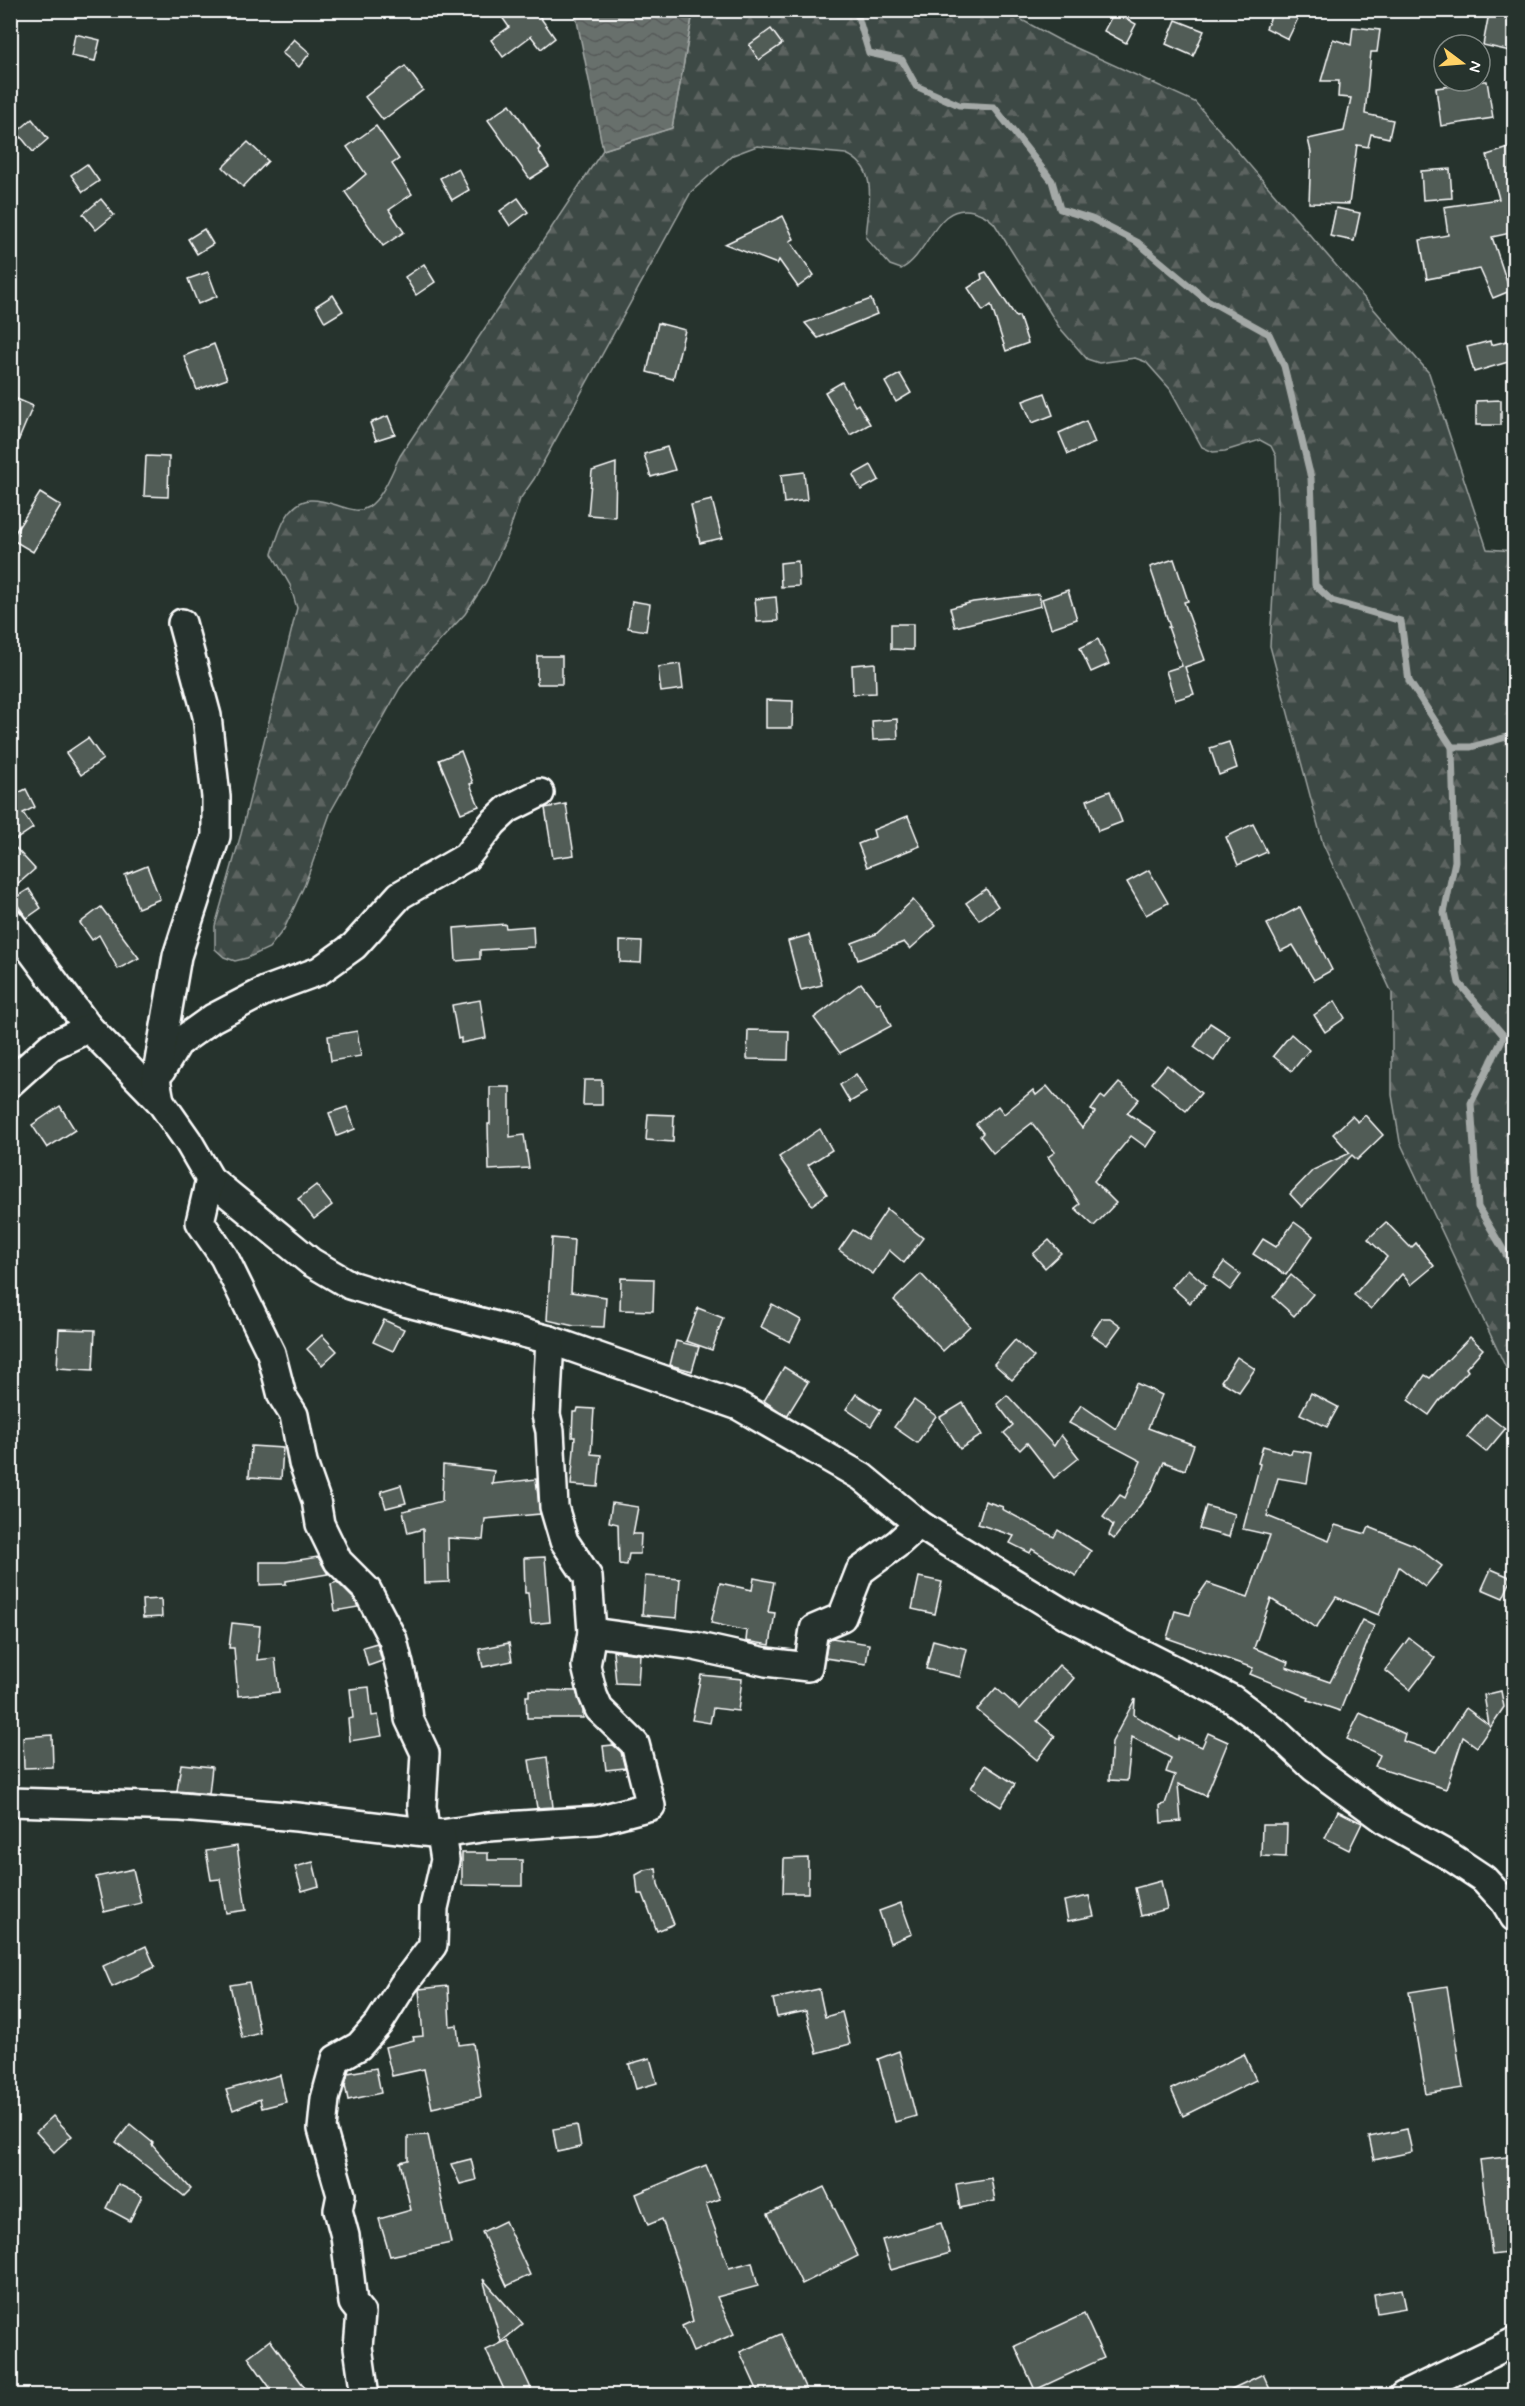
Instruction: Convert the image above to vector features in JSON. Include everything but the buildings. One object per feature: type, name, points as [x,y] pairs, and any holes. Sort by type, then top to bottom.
[{"type":"street","points":[[158,1090],[177,956],[216,836],[216,797],[207,716],[182,623]]},
{"type":"street","points":[[158,1090],[178,1043],[213,1018],[265,991],[319,971],[354,946],[400,895],[466,857],[493,823],[508,809],[540,793]]},
{"type":"street","points":[[10,922],[89,1028],[158,1090],[210,1179],[311,1262],[350,1285],[408,1303],[550,1340],[739,1406],[862,1477],[919,1524],[1071,1617],[1232,1699],[1275,1731],[1313,1767],[1387,1821],[1451,1857],[1484,1879],[1515,1917]]},
{"type":"street","points":[[10,1083],[51,1046],[89,1028]]},
{"type":"street","points":[[210,1179],[200,1222],[224,1257],[271,1353],[282,1396],[294,1415],[303,1464],[316,1500],[320,1524],[338,1561],[367,1590],[393,1640],[406,1693],[409,1719],[426,1753],[422,1806],[445,1860],[434,1908],[433,1945],[403,1985],[379,2023],[359,2046],[336,2059],[325,2099],[322,2129],[341,2195],[338,2210],[345,2236],[353,2303],[361,2313],[358,2347],[365,2396]]},
{"type":"street","points":[[10,1802],[181,1807],[433,1832],[597,1820],[651,1806],[635,1744],[599,1709],[586,1666],[592,1632],[588,1578],[564,1541],[554,1507],[550,1431],[546,1415],[550,1340]]},
{"type":"street","points":[[592,1632],[694,1647],[766,1662],[808,1666],[814,1629],[842,1617],[860,1571],[897,1544],[919,1524]]},
{"type":"street","points":[[1403,2396],[1515,2342]]},
{"type":"green space","points":[[701,10],[1005,11],[1059,40],[1195,102],[1429,373],[1487,549],[1514,551],[1514,1385],[1400,1142],[1392,1095],[1392,993],[1323,844],[1270,646],[1278,504],[1276,456],[1271,446],[1260,440],[1225,451],[1213,452],[1202,447],[1170,389],[1146,362],[1135,358],[1099,363],[1087,359],[1059,327],[994,223],[982,214],[960,210],[950,214],[941,221],[911,262],[901,269],[890,265],[866,238],[870,201],[868,179],[857,160],[846,154],[757,146],[733,155],[691,192],[534,479],[520,499],[508,535],[486,582],[465,614],[423,659],[400,688],[331,811],[305,884],[284,929],[269,948],[247,958],[235,961],[224,957],[215,949],[215,926],[241,834],[297,608],[290,585],[272,554],[284,521],[289,513],[302,502],[323,501],[360,510],[368,507],[378,497],[400,456],[603,150],[672,128],[692,18]]},
{"type":"water","points":[[575,11],[691,11],[692,18],[672,128],[603,150]]},
{"type":"waterway","points":[[856,10],[869,53],[902,60],[916,86],[959,105],[994,107],[1052,181],[1060,209],[1092,219],[1137,242],[1204,298],[1269,334],[1284,366],[1311,478],[1315,585],[1332,601],[1401,621],[1409,681],[1452,747],[1455,861],[1444,913],[1459,983],[1504,1036],[1471,1103],[1478,1207],[1514,1268]]},
{"type":"waterway","points":[[1452,747],[1471,747],[1514,735]]}]
